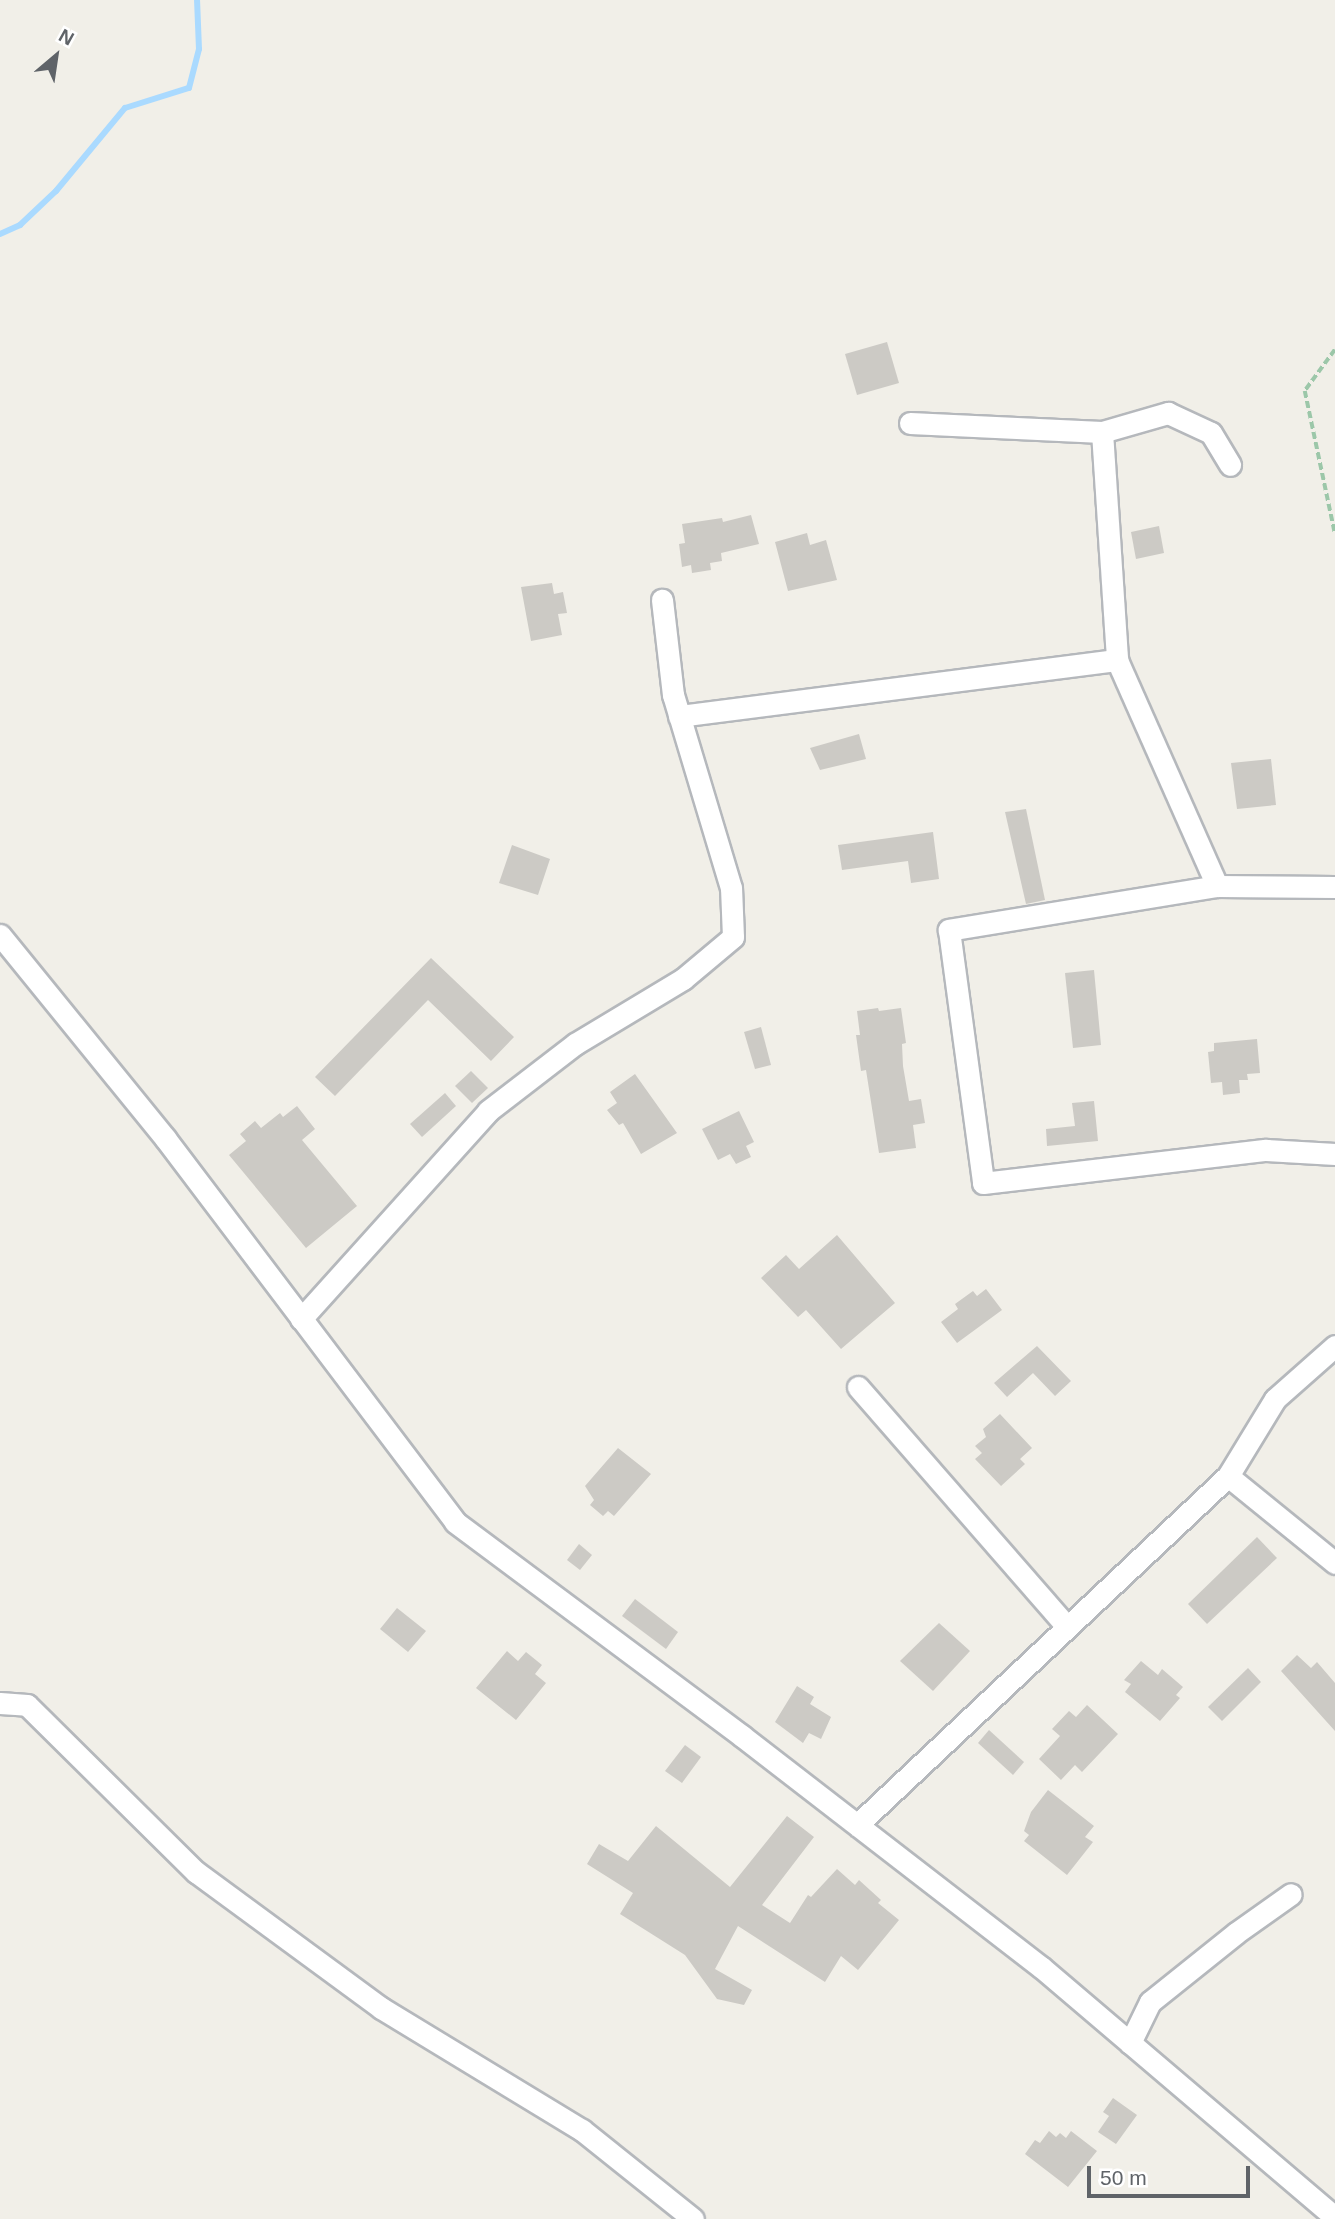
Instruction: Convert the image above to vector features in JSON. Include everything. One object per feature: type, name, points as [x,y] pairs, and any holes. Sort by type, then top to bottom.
[{"type":"street","points":[[910,423],[1102,432],[1168,413],[1211,433],[1230,465]]},
{"type":"street","points":[[1102,432],[1117,660],[1217,886]]},
{"type":"street","points":[[302,1319],[488,1111],[575,1044],[683,979],[733,937],[731,888],[673,695],[662,600]]},
{"type":"street","points":[[679,716],[1117,660]]},
{"type":"street","points":[[1335,887],[1217,886],[948,930],[983,1183],[1266,1150],[1335,1154]]},
{"type":"street","points":[[0,936],[164,1138],[456,1522],[1041,1967],[1335,2217]]},
{"type":"street","points":[[857,1825],[1228,1476],[1275,1399],[1335,1346]]},
{"type":"street","points":[[858,1387],[1067,1627]]},
{"type":"street","points":[[1228,1476],[1335,1563]]},
{"type":"street","points":[[0,1703],[27,1705],[196,1872],[382,2008],[582,2130],[693,2219]]},
{"type":"street","points":[[1130,2043],[1150,2002],[1236,1933],[1291,1894]]},
{"type":"path","points":[[1335,350],[1306,391],[1335,533]]},
{"type":"building","points":[[887,342],[899,383],[857,395],[845,354]]},
{"type":"building","points":[[751,515],[759,544],[721,553],[722,561],[710,563],[711,570],[692,573],[691,565],[682,567],[679,544],[685,543],[682,524],[722,518],[723,522]]},
{"type":"building","points":[[1159,526],[1164,553],[1136,559],[1131,532]]},
{"type":"building","points":[[807,533],[810,545],[826,540],[837,580],[788,591],[775,542]]},
{"type":"building","points":[[552,583],[554,594],[563,592],[567,613],[558,614],[562,635],[531,641],[521,587]]},
{"type":"building","points":[[859,734],[866,759],[820,770],[810,748]]},
{"type":"building","points":[[1271,759],[1276,805],[1237,809],[1231,763]]},
{"type":"building","points":[[1026,809],[1045,900],[1026,904],[1005,812]]},
{"type":"building","points":[[933,832],[939,879],[911,883],[908,861],[842,870],[838,845]]},
{"type":"building","points":[[512,845],[550,859],[538,895],[499,883]]},
{"type":"building","points":[[431,958],[514,1037],[491,1061],[428,1000],[335,1096],[315,1077]]},
{"type":"building","points":[[1094,970],[1101,1045],[1073,1048],[1065,973]]},
{"type":"building","points":[[878,1008],[879,1011],[901,1008],[906,1043],[902,1044],[903,1066],[909,1101],[921,1099],[925,1123],[913,1125],[916,1148],[879,1153],[866,1070],[861,1071],[856,1035],[860,1035],[857,1011]]},
{"type":"building","points":[[761,1027],[771,1065],[755,1069],[744,1032]]},
{"type":"building","points":[[1257,1039],[1260,1073],[1247,1074],[1248,1080],[1239,1080],[1240,1093],[1223,1095],[1222,1082],[1211,1083],[1208,1052],[1214,1051],[1214,1043]]},
{"type":"building","points":[[471,1071],[488,1088],[472,1103],[455,1086]]},
{"type":"building","points":[[635,1074],[677,1133],[641,1154],[623,1123],[619,1125],[607,1110],[617,1103],[610,1092]]},
{"type":"building","points":[[445,1093],[456,1106],[422,1137],[410,1124]]},
{"type":"building","points":[[1094,1101],[1098,1141],[1047,1146],[1046,1129],[1075,1126],[1072,1103]]},
{"type":"building","points":[[297,1106],[315,1129],[302,1140],[357,1206],[306,1248],[229,1155],[246,1141],[240,1134],[255,1121],[261,1128],[280,1113],[283,1117]]},
{"type":"building","points":[[739,1111],[754,1142],[746,1146],[751,1157],[736,1164],[730,1154],[718,1160],[702,1129]]},
{"type":"building","points":[[837,1235],[895,1303],[841,1349],[806,1310],[798,1317],[761,1278],[786,1255],[799,1269]]},
{"type":"building","points":[[986,1289],[1002,1310],[957,1343],[941,1322],[958,1309],[955,1304],[973,1291],[977,1296]]},
{"type":"building","points":[[1037,1346],[1071,1381],[1055,1396],[1033,1373],[1007,1397],[994,1383]]},
{"type":"building","points":[[1000,1414],[1032,1448],[1020,1459],[1025,1464],[1001,1486],[975,1459],[982,1453],[975,1446],[986,1437],[983,1429]]},
{"type":"building","points":[[618,1448],[651,1474],[614,1516],[608,1511],[603,1516],[590,1505],[594,1500],[585,1486]]},
{"type":"building","points":[[1257,1537],[1277,1558],[1207,1624],[1188,1604]]},
{"type":"building","points":[[579,1544],[592,1555],[580,1570],[567,1560]]},
{"type":"building","points":[[635,1599],[678,1632],[666,1649],[622,1616]]},
{"type":"building","points":[[397,1608],[426,1631],[408,1652],[380,1629]]},
{"type":"building","points":[[939,1623],[970,1651],[933,1691],[900,1661]]},
{"type":"building","points":[[507,1651],[518,1661],[526,1652],[542,1665],[535,1674],[546,1683],[516,1720],[476,1688]]},
{"type":"building","points":[[1297,1655],[1311,1668],[1317,1662],[1335,1683],[1335,1731],[1281,1671]]},
{"type":"building","points":[[1141,1661],[1158,1675],[1162,1669],[1183,1687],[1176,1695],[1180,1698],[1160,1721],[1125,1692],[1131,1684],[1124,1680]]},
{"type":"building","points":[[1248,1668],[1261,1682],[1222,1721],[1208,1707]]},
{"type":"building","points":[[797,1686],[814,1697],[810,1704],[831,1717],[821,1739],[809,1733],[803,1743],[775,1722]]},
{"type":"building","points":[[1087,1705],[1118,1734],[1082,1772],[1075,1765],[1061,1780],[1039,1759],[1060,1736],[1052,1729],[1069,1711],[1076,1717]]},
{"type":"building","points":[[989,1730],[1024,1762],[1013,1775],[978,1743]]},
{"type":"building","points":[[685,1745],[701,1757],[682,1783],[665,1771]]},
{"type":"building","points":[[1048,1790],[1094,1826],[1085,1837],[1093,1842],[1067,1875],[1024,1841],[1029,1835],[1024,1831],[1031,1812]]},
{"type":"building","points":[[787,1816],[814,1837],[762,1905],[790,1923],[808,1895],[811,1897],[837,1869],[855,1885],[859,1880],[881,1900],[878,1903],[899,1920],[858,1970],[841,1956],[825,1982],[738,1926],[715,1969],[752,1990],[744,2005],[717,1999],[685,1955],[620,1914],[633,1893],[587,1864],[599,1844],[628,1861],[656,1826],[730,1887]]},
{"type":"building","points":[[1113,2098],[1137,2115],[1116,2144],[1098,2132],[1109,2116],[1103,2112]]},
{"type":"building","points":[[1049,2131],[1056,2137],[1060,2133],[1066,2138],[1071,2131],[1097,2151],[1068,2187],[1025,2154],[1035,2140],[1040,2143]]},
{"type":"waterway","points":[[0,234],[20,225],[56,191],[125,108],[189,88],[199,49],[197,0]]}]
